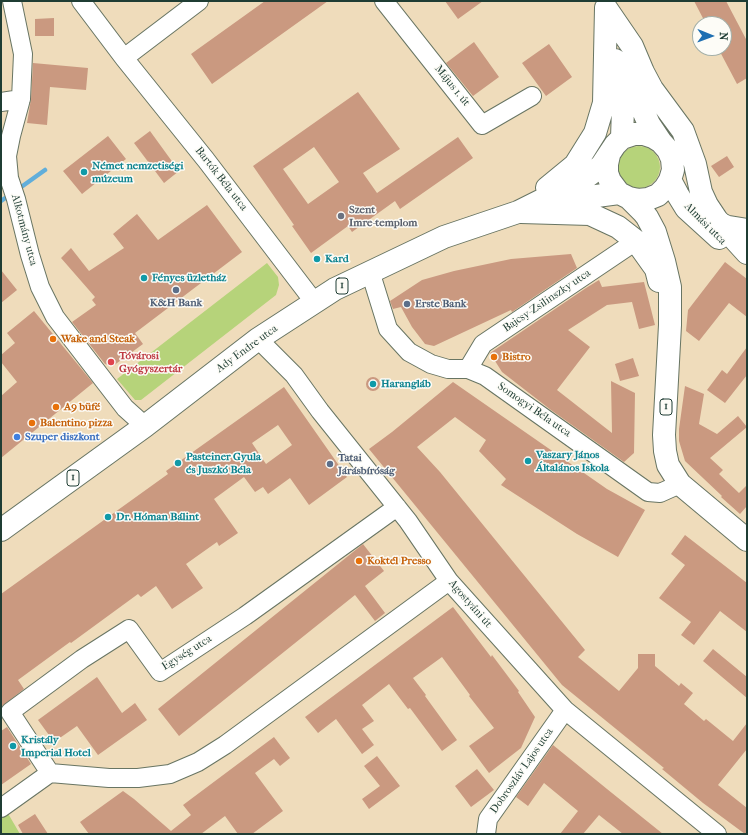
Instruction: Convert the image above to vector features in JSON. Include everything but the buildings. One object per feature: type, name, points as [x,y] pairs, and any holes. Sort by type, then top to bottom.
[{"type":"main road","points":[[605,4],[623,108],[622,138],[634,134],[644,134],[661,142]]},
{"type":"main road","points":[[605,4],[627,59],[641,106],[649,124],[668,150],[672,159],[673,170],[670,180]]},
{"type":"main road","points":[[518,212],[575,165],[595,133],[604,103],[605,4]]},
{"type":"main road","points":[[605,4],[632,46],[652,89],[683,131],[695,164],[701,192],[717,220],[747,253]]},
{"type":"main road","name":"1","points":[[518,212],[584,179],[601,166],[615,145],[622,138]]},
{"type":"main road","name":"1","points":[[609,155],[607,173],[610,181],[624,196],[643,212],[655,232],[670,287],[670,325],[664,435],[668,465],[680,484],[747,540]]},
{"type":"main road","name":"1","points":[[518,212],[589,197],[624,196],[638,200],[648,199],[658,195],[670,180]]},
{"type":"main road","name":"Almási utca","points":[[670,180],[686,208],[727,246],[747,262]]},
{"type":"main road","name":"1","points":[[518,212],[590,214],[618,227],[636,241],[656,269],[670,325]]},
{"type":"main road","name":"Ady Endre utca","points":[[1,530],[145,426],[258,339],[335,289],[444,237],[518,212]]},
{"type":"street","name":"Alkotmány utca","points":[[12,1],[23,54],[21,99],[7,156],[9,178],[34,268],[40,287],[54,317],[125,408],[145,426]]},
{"type":"street","points":[[124,58],[199,1]]},
{"type":"street","name":"Május 1. út","points":[[386,2],[482,125],[532,96]]},
{"type":"street","name":"Bartók Béla utca","points":[[89,11],[124,58],[206,160],[315,303]]},
{"type":"street","points":[[1,102],[21,99]]},
{"type":"street","points":[[717,220],[728,225],[747,228]]},
{"type":"street","name":"Bajcsy-Zsilinszky utca","points":[[468,369],[483,344],[636,241]]},
{"type":"street","points":[[370,272],[388,329],[409,352],[431,364],[448,369],[468,369]]},
{"type":"street","name":"Agostyáni út","points":[[258,339],[294,375],[396,507],[449,581],[565,710],[717,834]]},
{"type":"street","name":"Somogyi Béla utca","points":[[468,369],[485,376],[648,492],[660,493],[680,484]]},
{"type":"street","name":"Egység utca","points":[[50,773],[10,712],[82,659],[129,629],[160,672],[245,616],[396,507]]},
{"type":"street","points":[[1,808],[50,773],[138,778],[170,774],[198,762],[249,727],[449,581]]},
{"type":"street","name":"Dobroszláv Lajos utca","points":[[486,834],[488,819],[565,710]]},
{"type":"green space","points":[[639,146],[654,152],[660,167],[654,182],[639,188],[624,182],[618,167],[624,152]]},
{"type":"green space","points":[[267,263],[278,277],[279,285],[276,295],[141,400],[135,400],[117,379]]},
{"type":"green space","points":[[6,810],[20,834],[1,834],[1,814]]},
{"type":"waterway","points":[[17,190],[45,170]]},
{"type":"waterway","points":[[1,201],[11,194]]},
{"type":"place","name":"Német nemzetiségi múzeum","points":[[84,172]]},
{"type":"place","name":"Szent Imre-templom","points":[[341,216]]},
{"type":"place","name":"Kard","points":[[317,259]]},
{"type":"place","name":"Fényes üzletház","points":[[144,278]]},
{"type":"place","name":"K&H Bank","points":[[176,290]]},
{"type":"place","name":"Erste Bank","points":[[407,304]]},
{"type":"place","name":"Wake and Steak","points":[[53,339]]},
{"type":"place","name":"Bistro","points":[[494,357]]},
{"type":"place","name":"Tóvárosi Gyógyszertár","points":[[111,362]]},
{"type":"place","name":"Harangláb","points":[[373,384]]},
{"type":"place","name":"A9 büfé","points":[[56,407]]},
{"type":"place","name":"Balentino pizza","points":[[32,423]]},
{"type":"place","name":"Szuper diszkont","points":[[17,437]]},
{"type":"place","name":"Vaszary János Általános Iskola","points":[[528,461]]},
{"type":"place","name":"Pasteiner Gyula és Juszkó Béla","points":[[178,463]]},
{"type":"place","name":"Tatai Járásbíróság","points":[[330,464]]},
{"type":"place","name":"Dr. Hóman Bálint","points":[[108,517]]},
{"type":"place","name":"Koktél Presso","points":[[359,561]]},
{"type":"place","name":"Kristály Imperial Hotel","points":[[13,746]]}]
